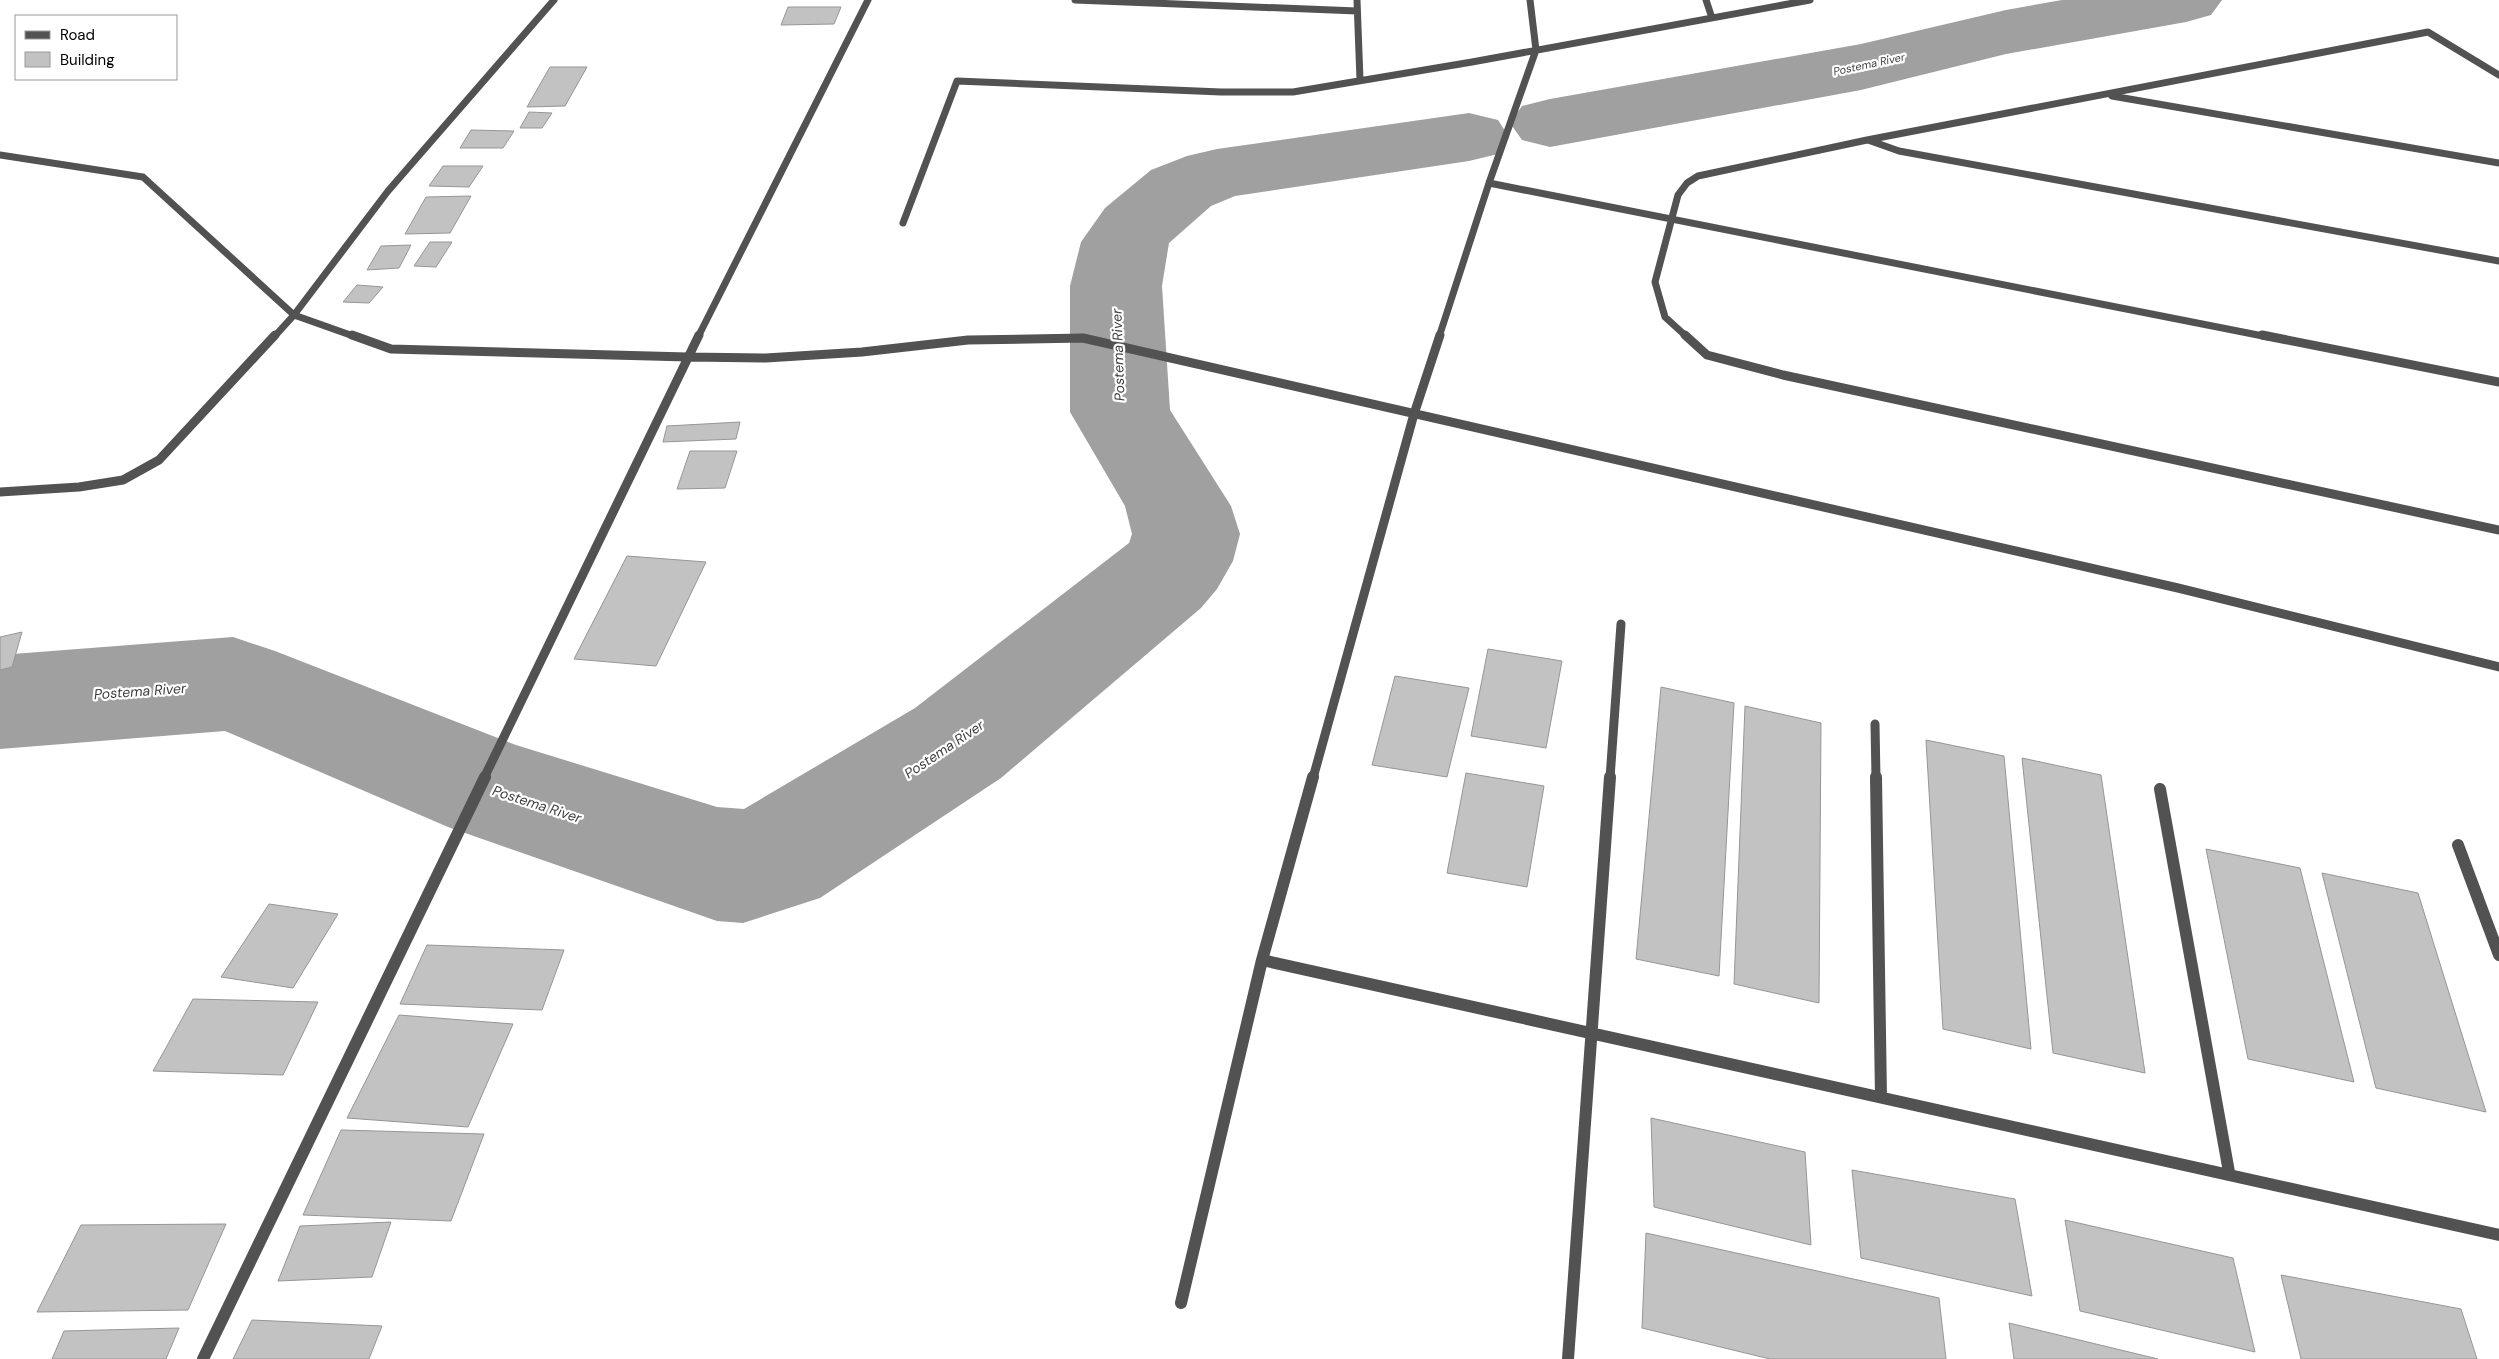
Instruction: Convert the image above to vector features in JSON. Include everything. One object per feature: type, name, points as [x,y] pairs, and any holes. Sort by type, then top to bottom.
[{"type":"street","points":[[0,492],[78,487],[123,480],[159,460],[294,315],[388,191],[554,0]]},
{"type":"street","points":[[203,1359],[688,357],[868,0]]},
{"type":"street","points":[[1075,0],[1357,11]]},
{"type":"street","points":[[1357,0],[1360,80]]},
{"type":"street","points":[[1181,1303],[1262,960],[1414,414],[1489,183],[1536,50],[1530,0]]},
{"type":"street","points":[[1706,0],[1712,18]]},
{"type":"street","points":[[903,223],[957,81],[1221,92],[1293,92],[1810,0]]},
{"type":"street","points":[[2499,75],[2428,32],[1867,140],[1698,176],[1686,183],[1678,195],[1655,282],[1665,317],[1707,355],[1783,375],[2499,530]]},
{"type":"street","points":[[2106,95],[2499,163]]},
{"type":"street","points":[[1867,140],[1900,151],[2499,262]]},
{"type":"street","points":[[0,155],[143,177],[294,315],[391,349],[766,358],[862,352],[968,340],[1084,338],[2168,586],[2499,667]]},
{"type":"street","points":[[1489,183],[2499,382]]},
{"type":"street","points":[[1568,1359],[1621,624]]},
{"type":"street","points":[[1875,724],[1881,1097]]},
{"type":"street","points":[[2160,789],[2229,1172]]},
{"type":"street","points":[[2458,845],[2499,955]]},
{"type":"street","points":[[1262,960],[1591,1035],[2229,1172],[2499,1235]]},
{"type":"building","points":[[788,7],[841,7],[834,24],[781,25]]},
{"type":"building","points":[[550,67],[587,67],[565,106],[527,107]]},
{"type":"building","points":[[529,112],[552,113],[542,128],[520,128]]},
{"type":"building","points":[[471,130],[514,131],[503,148],[460,148]]},
{"type":"building","points":[[443,166],[483,166],[469,187],[429,186]]},
{"type":"building","points":[[471,196],[450,233],[405,234],[426,197]]},
{"type":"building","points":[[430,242],[452,242],[436,267],[414,266]]},
{"type":"building","points":[[411,245],[399,268],[367,270],[381,246]]},
{"type":"building","points":[[357,285],[383,287],[369,303],[343,302]]},
{"type":"building","points":[[740,422],[736,439],[663,442],[667,426]]},
{"type":"building","points":[[690,451],[737,451],[725,488],[677,489]]},
{"type":"building","points":[[627,556],[706,562],[656,666],[574,659]]},
{"type":"building","points":[[22,632],[12,667],[0,670],[0,637]]},
{"type":"building","points":[[1488,649],[1562,661],[1546,748],[1471,736]]},
{"type":"building","points":[[1395,676],[1469,688],[1447,777],[1372,765]]},
{"type":"building","points":[[1661,687],[1734,703],[1719,976],[1636,959]]},
{"type":"building","points":[[1745,706],[1821,723],[1819,1003],[1734,984]]},
{"type":"building","points":[[1926,740],[2004,756],[2031,1049],[1943,1029]]},
{"type":"building","points":[[2022,758],[2101,775],[2145,1073],[2053,1053]]},
{"type":"building","points":[[1466,773],[1544,786],[1527,887],[1447,873]]},
{"type":"building","points":[[2206,849],[2300,868],[2354,1082],[2248,1059]]},
{"type":"building","points":[[2322,873],[2418,893],[2486,1112],[2376,1088]]},
{"type":"building","points":[[269,904],[338,914],[293,988],[221,977]]},
{"type":"building","points":[[427,945],[564,950],[542,1010],[400,1004]]},
{"type":"building","points":[[193,999],[318,1002],[283,1075],[153,1071]]},
{"type":"building","points":[[399,1015],[513,1024],[468,1127],[347,1118]]},
{"type":"building","points":[[1651,1118],[1805,1152],[1811,1245],[1654,1207]]},
{"type":"building","points":[[341,1130],[484,1134],[451,1221],[303,1215]]},
{"type":"building","points":[[1852,1170],[2015,1199],[2032,1296],[1861,1258]]},
{"type":"building","points":[[2065,1220],[2233,1258],[2255,1352],[2080,1311]]},
{"type":"building","points":[[391,1222],[372,1277],[278,1281],[300,1226]]},
{"type":"building","points":[[226,1224],[188,1310],[37,1312],[81,1225]]},
{"type":"building","points":[[1646,1233],[1939,1298],[1946,1359],[1770,1359],[1642,1328]]},
{"type":"building","points":[[2281,1275],[2461,1309],[2477,1359],[2301,1359]]},
{"type":"building","points":[[252,1320],[382,1326],[369,1359],[233,1359]]},
{"type":"building","points":[[2009,1323],[2158,1359],[2014,1359]]},
{"type":"building","points":[[179,1328],[166,1359],[52,1359],[64,1331]]},
{"type":"waterway","name":"Postema River","points":[[1550,123],[1861,67],[2006,32],[2186,0]]},
{"type":"waterway","name":"Postema River","points":[[0,702],[233,684],[492,790],[717,864],[743,866],[774,858],[958,743],[1162,579],[1178,561],[1186,534],[1178,506],[1120,412],[1116,286],[1125,242],[1136,226],[1181,188],[1217,174],[1469,137]]}]
